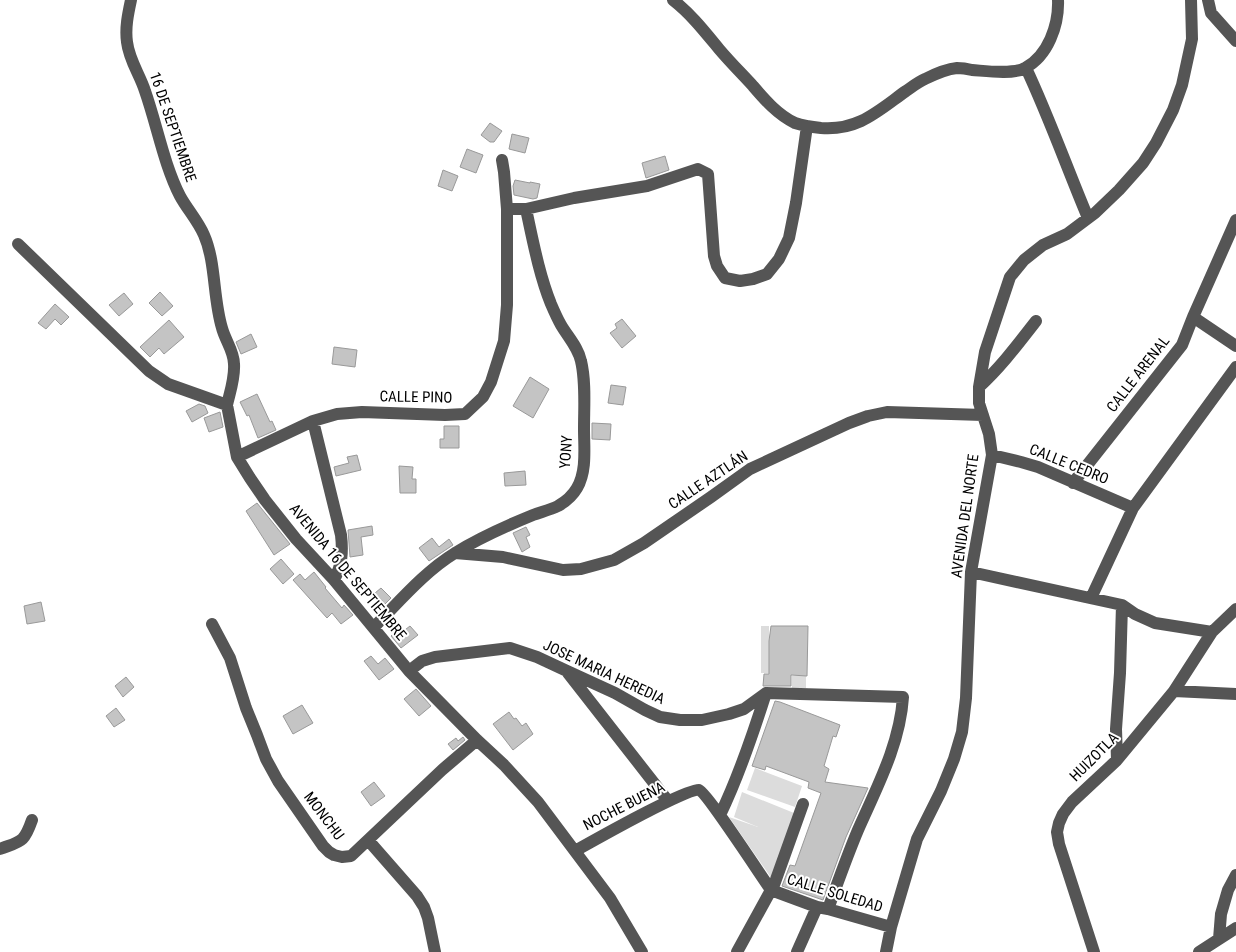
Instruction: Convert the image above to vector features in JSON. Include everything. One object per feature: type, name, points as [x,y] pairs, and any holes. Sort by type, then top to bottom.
[{"type":"street","name":"16 DE SEPTIEMBRE","points":[[131,0],[126,29],[130,55],[144,88],[171,175],[180,196],[204,233],[209,250],[219,319],[232,353],[234,364],[227,405]]},
{"type":"street","points":[[673,0],[684,9],[766,101],[784,117],[797,124],[830,128],[858,123],[873,115],[924,79],[958,68],[1002,72],[1026,68],[1042,55],[1052,36],[1058,0]]},
{"type":"street","name":"AVENIDA DEL NORTE","points":[[886,952],[891,927],[917,839],[941,791],[962,732],[966,698],[971,572],[992,455],[989,434],[979,403],[979,387],[985,352],[1010,277],[1024,260],[1043,245],[1067,234],[1095,213],[1119,190],[1156,143],[1173,110],[1182,84],[1192,39],[1191,0]]},
{"type":"street","points":[[1208,0],[1211,14],[1236,41]]},
{"type":"street","points":[[1026,68],[1088,218]]},
{"type":"street","points":[[506,209],[526,209],[574,198],[647,186],[698,169],[708,174],[714,256],[717,266],[725,278],[740,281],[753,279],[767,274],[778,259],[789,238],[796,204],[807,126]]},
{"type":"street","name":"CALLE PINO","points":[[237,457],[313,421],[337,414],[362,412],[464,414],[483,398],[492,382],[504,341],[507,305],[506,209],[502,160]]},
{"type":"street","name":"YONY","points":[[374,627],[439,564],[455,553],[505,527],[558,506],[571,496],[577,489],[580,481],[583,469],[584,402],[581,360],[578,351],[560,324],[551,304],[539,271],[526,209]]},
{"type":"street","name":"CALLE ARENAL","points":[[1073,483],[1182,345],[1192,317],[1232,236],[1236,220]]},
{"type":"street","points":[[18,244],[159,379],[227,405]]},
{"type":"street","points":[[1192,317],[1236,346]]},
{"type":"street","points":[[979,387],[1004,363],[1036,321]]},
{"type":"street","points":[[1091,598],[1133,508],[1236,367]]},
{"type":"street","name":"AVENIDA 16 DE SEPTIEMBRE","points":[[227,405],[237,457],[265,500],[296,539],[374,627],[409,671],[504,765],[538,802],[610,898],[642,952]]},
{"type":"street","name":"CALLE AZTLÁN","points":[[455,553],[503,557],[563,570],[581,569],[614,560],[667,527],[750,469],[849,423],[886,412],[983,414]]},
{"type":"street","points":[[313,421],[343,549],[341,562],[334,580]]},
{"type":"street","name":"CALLE CEDRO","points":[[992,455],[1038,467],[1133,508]]},
{"type":"street","points":[[971,572],[1122,605],[1135,614],[1155,622],[1212,632]]},
{"type":"street","points":[[1117,760],[1116,729],[1122,605]]},
{"type":"street","name":"HUIZOTLA","points":[[1094,952],[1059,844],[1057,832],[1059,823],[1072,802],[1117,760],[1174,691],[1212,632],[1236,609]]},
{"type":"street","name":"MONCHU","points":[[212,624],[230,658],[246,708],[266,759],[278,781],[323,846],[334,855],[342,858],[351,856],[442,770],[477,740]]},
{"type":"street","name":"JOSE MARIA HEREDIA","points":[[409,671],[422,661],[435,657],[510,648],[615,693],[660,717],[680,720],[702,720],[729,714],[744,709],[766,693]]},
{"type":"street","points":[[567,671],[668,801]]},
{"type":"street","points":[[1174,691],[1236,694]]},
{"type":"street","points":[[770,890],[720,815],[730,794],[766,693],[903,697],[899,727],[879,785],[841,873],[797,952]]},
{"type":"street","name":"NOCHE BUENA","points":[[575,851],[668,801],[696,790],[700,790],[704,794],[720,815]]},
{"type":"street","points":[[737,952],[774,885],[803,804]]},
{"type":"street","points":[[0,850],[23,839],[28,832],[32,820]]},
{"type":"street","points":[[368,840],[417,896],[424,907],[435,952]]},
{"type":"street","points":[[1219,939],[1221,914],[1228,890],[1236,875]]},
{"type":"street","name":"CALLE SOLEDAD","points":[[770,890],[823,908],[891,927]]},
{"type":"street","points":[[1199,952],[1236,928]]},
{"type":"shaded area","points":[[761,626],[769,626],[769,673],[761,673]]},
{"type":"shaded area","points":[[792,676],[806,676],[806,688],[792,688]]},
{"type":"shaded area","points":[[755,768],[802,786],[795,807],[747,790]]},
{"type":"shaded area","points":[[742,792],[794,813],[772,879],[729,817],[758,827],[734,817]]},
{"type":"building","points":[[490,123],[502,131],[494,142],[490,142],[481,135]]},
{"type":"building","points":[[512,134],[529,138],[525,153],[509,149]]},
{"type":"building","points":[[467,149],[483,155],[476,173],[460,167]]},
{"type":"building","points":[[665,156],[669,170],[646,178],[642,163]]},
{"type":"building","points":[[443,170],[458,176],[452,191],[438,186]]},
{"type":"building","points":[[515,180],[540,184],[537,198],[533,199],[514,195],[513,186]]},
{"type":"building","points":[[160,292],[173,306],[162,316],[149,303]]},
{"type":"building","points":[[124,293],[133,304],[119,316],[109,305]]},
{"type":"building","points":[[55,304],[69,317],[61,325],[55,319],[46,329],[38,323]]},
{"type":"building","points":[[622,319],[636,336],[622,348],[610,333],[617,328],[615,324]]},
{"type":"building","points":[[169,320],[184,337],[164,354],[159,348],[150,357],[140,347]]},
{"type":"building","points":[[251,334],[257,347],[241,354],[236,342]]},
{"type":"building","points":[[334,347],[357,350],[355,367],[332,364]]},
{"type":"building","points":[[530,377],[549,389],[533,418],[513,406]]},
{"type":"building","points":[[611,385],[626,387],[623,405],[608,403]]},
{"type":"building","points":[[257,394],[270,422],[272,421],[276,430],[258,438],[249,415],[247,416],[240,402]]},
{"type":"building","points":[[199,404],[205,406],[208,413],[192,422],[186,411]]},
{"type":"building","points":[[220,412],[223,427],[209,432],[204,418]]},
{"type":"building","points":[[592,423],[611,424],[610,440],[592,439]]},
{"type":"building","points":[[444,426],[459,426],[459,448],[440,448],[440,439],[444,439]]},
{"type":"building","points":[[357,455],[361,470],[336,476],[334,467],[349,463],[347,457]]},
{"type":"building","points":[[399,466],[413,467],[412,479],[416,479],[416,493],[400,493]]},
{"type":"building","points":[[525,471],[526,485],[505,486],[504,473]]},
{"type":"building","points":[[257,503],[290,544],[274,555],[246,511]]},
{"type":"building","points":[[372,526],[373,535],[361,537],[363,555],[350,557],[348,530]]},
{"type":"building","points":[[526,527],[530,535],[526,537],[530,547],[522,552],[513,533]]},
{"type":"building","points":[[432,538],[439,547],[449,539],[453,545],[429,561],[419,548]]},
{"type":"building","points":[[281,559],[294,574],[283,584],[270,569]]},
{"type":"building","points":[[314,572],[342,608],[344,605],[353,615],[341,624],[332,613],[327,618],[293,580],[300,574],[305,580]]},
{"type":"building","points":[[381,588],[391,598],[385,604],[375,593]]},
{"type":"building","points":[[41,602],[45,621],[27,624],[24,606]]},
{"type":"building","points":[[410,626],[418,635],[401,648],[391,636],[394,633],[397,636]]},
{"type":"building","points":[[771,626],[808,626],[807,676],[791,675],[791,686],[763,686],[764,674],[769,674]]},
{"type":"building","points":[[371,656],[378,664],[385,658],[394,669],[379,680],[364,661]]},
{"type":"building","points":[[126,677],[134,687],[123,697],[115,686]]},
{"type":"building","points":[[416,689],[431,706],[419,716],[404,699]]},
{"type":"building","points":[[775,701],[840,725],[836,737],[833,736],[824,766],[829,769],[825,782],[868,788],[846,837],[823,900],[782,886],[790,865],[795,866],[821,793],[808,788],[809,782],[766,766],[765,770],[752,766]]},
{"type":"building","points":[[302,705],[313,723],[293,734],[283,716]]},
{"type":"building","points":[[116,708],[125,720],[114,727],[106,716]]},
{"type":"building","points":[[509,712],[522,726],[526,723],[533,734],[513,750],[493,724]]},
{"type":"building","points":[[463,737],[465,740],[453,750],[448,744],[456,738],[458,741]]},
{"type":"building","points":[[374,782],[385,796],[371,806],[361,792]]}]
